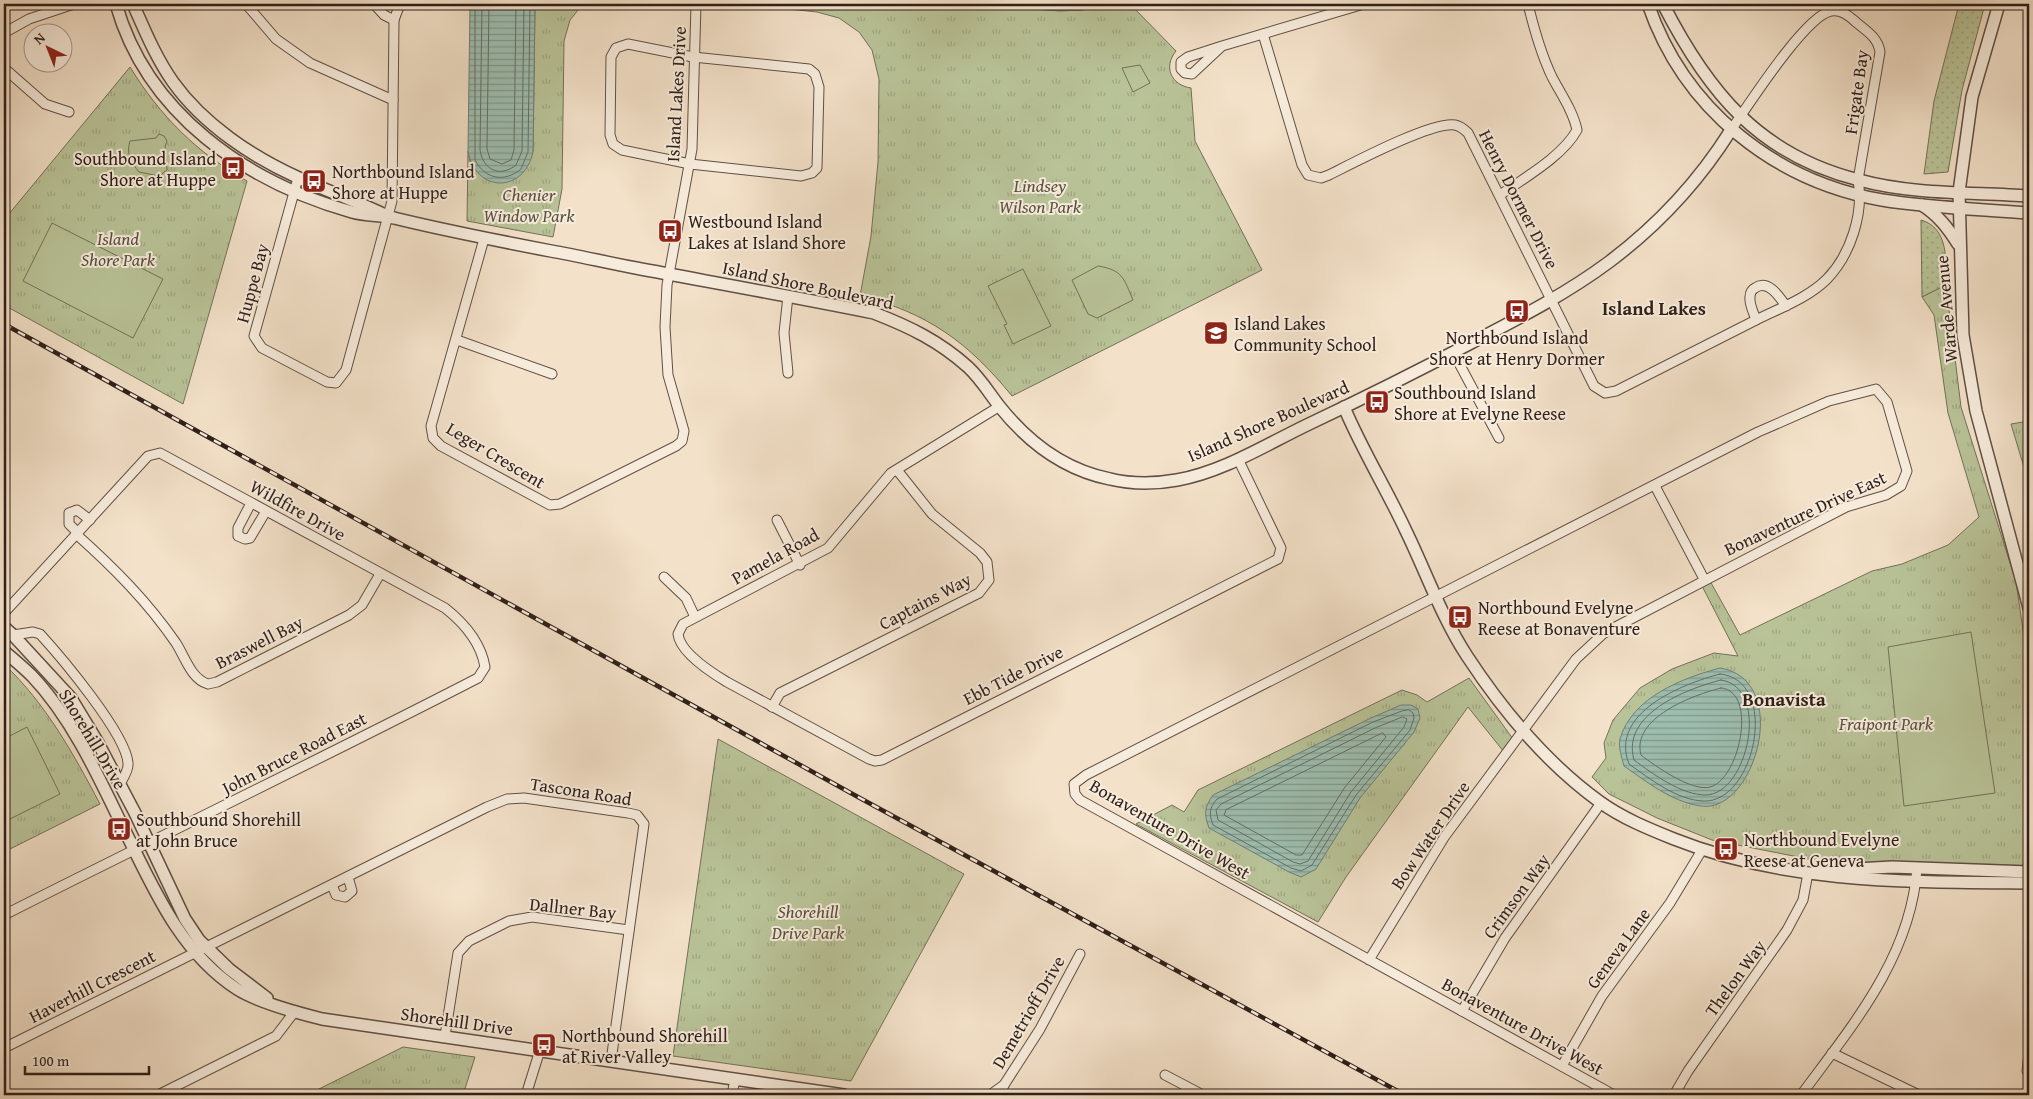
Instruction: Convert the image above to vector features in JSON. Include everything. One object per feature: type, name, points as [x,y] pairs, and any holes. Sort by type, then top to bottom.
[{"type":"street","points":[[4,33],[29,19],[74,4]]},
{"type":"street","name":"Island Shore Boulevard","points":[[116,4],[137,58],[154,85],[172,107],[211,143],[230,157],[294,192],[352,212],[390,217],[484,239],[874,313],[926,335],[969,368],[982,381],[1016,426],[1039,448],[1080,470],[1109,479],[1139,483],[1176,480],[1208,471],[1238,458],[1344,408],[1553,300],[1608,263],[1653,225],[1704,168],[1740,117]]},
{"type":"street","name":"Island Shore Boulevard","points":[[133,4],[160,61],[173,82],[198,110],[239,143],[298,178],[390,217]]},
{"type":"street","points":[[246,4],[276,39],[310,63],[393,100]]},
{"type":"street","points":[[374,4],[384,15],[394,20]]},
{"type":"street","points":[[390,217],[392,201],[394,20],[400,4]]},
{"type":"street","name":"Island Lakes Drive","points":[[669,274],[690,164],[694,107],[693,57],[696,4]]},
{"type":"street","points":[[1222,46],[1364,4]]},
{"type":"street","points":[[1500,195],[1544,163],[1572,139],[1577,130],[1575,119],[1552,76],[1541,50],[1528,4]]},
{"type":"street","points":[[1648,4],[1655,24],[1675,62],[1707,105],[1731,130],[1777,163],[1805,178],[1828,187],[1861,195],[1920,204],[2029,213]]},
{"type":"street","points":[[1663,4],[1693,58],[1717,92],[1740,117],[1776,145],[1808,163],[1858,180],[1894,187],[2029,196]]},
{"type":"street","name":"Warde Avenue","points":[[1999,4],[1972,97],[1959,192],[1963,335],[1976,411],[2029,608]]},
{"type":"street","name":"Frigate Bay","points":[[1740,117],[1791,45],[1821,16],[1830,11],[1844,12],[1874,37],[1879,44],[1880,52],[1858,180],[1861,195]]},
{"type":"street","name":"Henry Dormer Drive","points":[[1263,34],[1302,166],[1308,175],[1321,178],[1405,138],[1447,125],[1454,124],[1468,133],[1553,300],[1594,386],[1601,392],[1609,394],[1756,320]]},
{"type":"street","points":[[628,44],[693,57],[809,69],[815,74],[819,86],[818,162],[812,173],[802,176],[690,164],[622,150],[613,144],[610,135],[611,57],[616,48],[628,44]]},
{"type":"street","points":[[4,68],[45,104],[69,112]]},
{"type":"street","name":"Huppe Bay","points":[[298,178],[254,336],[256,342],[262,348],[327,382],[336,383],[346,370],[390,217]]},
{"type":"street","points":[[1786,306],[1769,287],[1757,286],[1750,293],[1749,300],[1756,320],[1786,306],[1818,287],[1832,273],[1845,255],[1857,219],[1861,195]]},
{"type":"street","points":[[1920,204],[1933,212],[1946,225],[1959,245]]},
{"type":"street","name":"Leger Crescent","points":[[484,239],[431,426],[432,438],[441,446],[550,505],[560,504],[676,446],[682,441],[684,431],[671,393],[666,359],[665,328],[669,274]]},
{"type":"street","points":[[788,296],[784,333],[788,374]]},
{"type":"street","points":[[456,340],[552,374]]},
{"type":"street","points":[[1453,352],[1499,438]]},
{"type":"street","name":"Bonaventure Drive East","points":[[1437,596],[1758,432],[1829,401],[1876,389],[1887,402],[1907,471],[1901,486],[1886,495],[1846,507],[1604,633],[1576,659],[1523,732]]},
{"type":"street","name":"Pamela Road","points":[[678,634],[683,624],[695,617],[800,565],[828,548],[886,478],[1000,406]]},
{"type":"street","points":[[1344,408],[1381,478],[1465,653],[1497,700],[1523,732],[1560,769],[1601,802],[1643,827],[1702,850],[1751,864],[1846,878],[1916,882],[2029,883]]},
{"type":"street","name":"Wildfire Drive","points":[[4,613],[148,456],[154,452],[160,453],[445,608],[460,620],[471,634],[485,667]]},
{"type":"street","name":"Ebb Tide Drive","points":[[678,634],[684,648],[705,667],[772,707],[869,759],[875,761],[882,760],[1278,559],[1281,548],[1238,458]]},
{"type":"street","name":"Captains Way","points":[[772,707],[780,693],[979,593],[986,586],[990,569],[984,557],[932,514],[897,470]]},
{"type":"street","points":[[1655,486],[1704,580]]},
{"type":"street","points":[[252,503],[238,528],[238,536],[250,538],[266,511]]},
{"type":"street","points":[[77,534],[69,524],[69,513],[77,510],[90,520]]},
{"type":"street","points":[[777,520],[800,565]]},
{"type":"street","name":"Braswell Bay","points":[[77,534],[118,572],[145,602],[178,647],[196,678],[208,684],[217,682],[349,615],[362,605],[380,574]]},
{"type":"street","points":[[664,577],[686,598],[695,617]]},
{"type":"street","name":"Bonaventure Drive West","points":[[1437,596],[1086,775],[1074,784],[1075,794],[1080,800],[1614,1095]]},
{"type":"street","name":"Shorehill Drive","points":[[4,627],[71,698],[120,784],[185,919],[206,947],[245,982],[274,1004]]},
{"type":"street","name":"Shorehill Drive","points":[[13,635],[33,632],[40,634],[77,677],[100,709],[126,755],[129,764],[120,784]]},
{"type":"street","name":"Shorehill Drive","points":[[4,651],[33,677],[58,709],[83,749],[164,908],[194,953],[237,989],[252,997],[322,1019],[844,1095]]},
{"type":"street","name":"John Bruce Road East","points":[[4,915],[148,842],[293,773],[478,678],[485,667]]},
{"type":"street","name":"Bow Water Drive","points":[[1370,960],[1445,836],[1523,732]]},
{"type":"street","name":"Tascona Road","points":[[194,953],[487,807],[507,799],[524,798],[628,813],[642,818],[644,830],[611,1061]]},
{"type":"street","name":"Crimson Way","points":[[1462,1011],[1504,938],[1601,802]]},
{"type":"street","name":"Geneva Lane","points":[[1562,1066],[1602,996],[1670,903],[1702,850]]},
{"type":"street","points":[[1808,873],[1844,868],[1917,868],[2029,872]]},
{"type":"street","points":[[1801,1095],[1832,1053],[1892,962],[1910,918],[1917,868]]},
{"type":"street","name":"Thelon Way","points":[[1674,1095],[1688,1071],[1787,930],[1803,900],[1808,873]]},
{"type":"street","points":[[332,885],[336,895],[346,897],[352,891],[348,877]]},
{"type":"street","name":"Dallner Bay","points":[[445,1036],[458,953],[468,941],[509,921],[532,917],[630,930]]},
{"type":"street","name":"Haverhill Crescent","points":[[4,1048],[194,953]]},
{"type":"street","name":"Demetrioff Drive","points":[[1000,1095],[1004,1085],[1040,1029],[1080,954]]},
{"type":"street","points":[[158,1095],[276,1036],[295,1011]]},
{"type":"street","points":[[526,1095],[540,1050]]},
{"type":"street","points":[[1832,1053],[1919,1095]]},
{"type":"street","points":[[2027,1070],[2029,1053]]},
{"type":"street","points":[[1165,1075],[1203,1095]]},
{"type":"street","points":[[732,1095],[735,1079]]},
{"type":"street","name":"Demetrioff Drive","points":[[990,1095],[1004,1085]]},
{"type":"street","points":[[4,1091],[6,1095]]},
{"type":"green space","name":"Chenier Window Park","points":[[535,4],[583,4],[570,20],[564,41],[562,189],[553,237],[467,221],[468,151],[470,162],[533,152]]},
{"type":"green space","name":"Lindsey Wilson Park","points":[[741,4],[992,4],[1059,11],[1082,10],[1112,4],[1130,4],[1176,51],[1170,63],[1171,74],[1178,83],[1191,88],[1195,141],[1262,270],[1012,396],[980,360],[945,332],[906,311],[860,296],[871,236],[878,162],[879,79],[872,50],[859,32],[839,18],[817,12]]},
{"type":"green space","points":[[1959,4],[1985,4],[1962,90],[1948,172],[1924,174],[1934,101]]},
{"type":"green space","points":[[1140,65],[1150,83],[1133,92],[1122,68]]},
{"type":"green space","name":"Island Shore Park","points":[[130,67],[154,102],[181,132],[212,158],[247,181],[183,404],[4,305],[4,220]]},
{"type":"green space","points":[[159,134],[164,136],[167,141],[165,147],[167,170],[159,176],[139,172],[130,158],[130,141],[156,138]]},
{"type":"green space","points":[[1921,220],[1937,230],[1944,247],[1946,266],[1946,285],[1922,297]]},
{"type":"green space","points":[[52,223],[163,279],[133,338],[23,281]]},
{"type":"green space","points":[[1098,266],[1118,273],[1125,281],[1133,300],[1097,318],[1088,314],[1072,280]]},
{"type":"green space","points":[[1023,269],[1051,326],[1013,344],[1004,325],[1007,324],[988,286]]},
{"type":"green space","name":"Fraipont Park","points":[[1946,285],[1961,407],[2016,582],[2029,671],[2029,873],[1824,862],[1712,840],[1657,818],[1609,794],[1592,777],[1606,758],[1604,743],[1613,720],[1640,688],[1672,669],[1714,653],[1738,656],[1702,586],[1710,581],[1740,635],[1872,571],[1902,564],[1948,545],[1979,517],[1948,413],[1934,315],[1922,297]]},
{"type":"green space","points":[[2029,421],[2029,484],[2011,424]]},
{"type":"green space","points":[[1971,632],[1995,793],[1904,806],[1888,647]]},
{"type":"green space","points":[[4,664],[46,712],[80,766],[100,804],[4,852]]},
{"type":"green space","points":[[1469,678],[1513,739],[1504,752],[1468,707],[1346,877],[1318,922],[1136,824],[1172,805],[1184,812],[1198,790],[1402,690],[1417,695],[1427,702]]},
{"type":"green space","points":[[27,727],[60,794],[4,822],[4,739]]},
{"type":"green space","name":"Shorehill Drive Park","points":[[718,739],[964,874],[851,1081],[673,1056]]},
{"type":"green space","points":[[403,1047],[475,1057],[463,1095],[307,1095]]},
{"type":"water","points":[[470,4],[535,4],[533,152],[528,166],[520,175],[510,181],[500,183],[489,181],[480,175],[472,165],[468,151]]},
{"type":"water","points":[[992,4],[1112,4],[1097,8],[1067,11]]},
{"type":"water","points":[[1720,668],[1742,678],[1755,696],[1760,719],[1758,744],[1750,769],[1737,790],[1720,803],[1701,806],[1670,796],[1624,766],[1620,752],[1620,739],[1626,724],[1635,712],[1661,691],[1690,677]]},
{"type":"water","points":[[1401,705],[1411,705],[1418,709],[1420,718],[1414,732],[1360,798],[1316,869],[1301,877],[1209,828],[1206,811],[1213,795]]},
{"type":"railway","points":[[4,324],[858,797],[1405,1095]]},
{"type":"place","name":"Southbound Island Shore at Huppe","points":[[233,168]]},
{"type":"place","name":"Northbound Island Shore at Huppe","points":[[314,181]]},
{"type":"place","name":"Westbound Island Lakes at Island Shore","points":[[670,231]]},
{"type":"place","name":"Northbound Island Shore at Henry Dormer","points":[[1517,311]]},
{"type":"place","name":"Island Lakes Community School","points":[[1216,333]]},
{"type":"place","name":"Southbound Island Shore at Evelyne Reese","points":[[1377,402]]},
{"type":"place","name":"Northbound Evelyne Reese at Bonaventure","points":[[1460,617]]},
{"type":"place","name":"Southbound Shorehill at John Bruce","points":[[119,829]]},
{"type":"place","name":"Northbound Evelyne Reese at Geneva","points":[[1726,849]]},
{"type":"place","name":"Northbound Shorehill at River Valley","points":[[544,1045]]},
{"type":"district","name":"Island Lakes","points":[[1654,308]]},
{"type":"district","name":"Bonavista","points":[[1784,699]]}]
